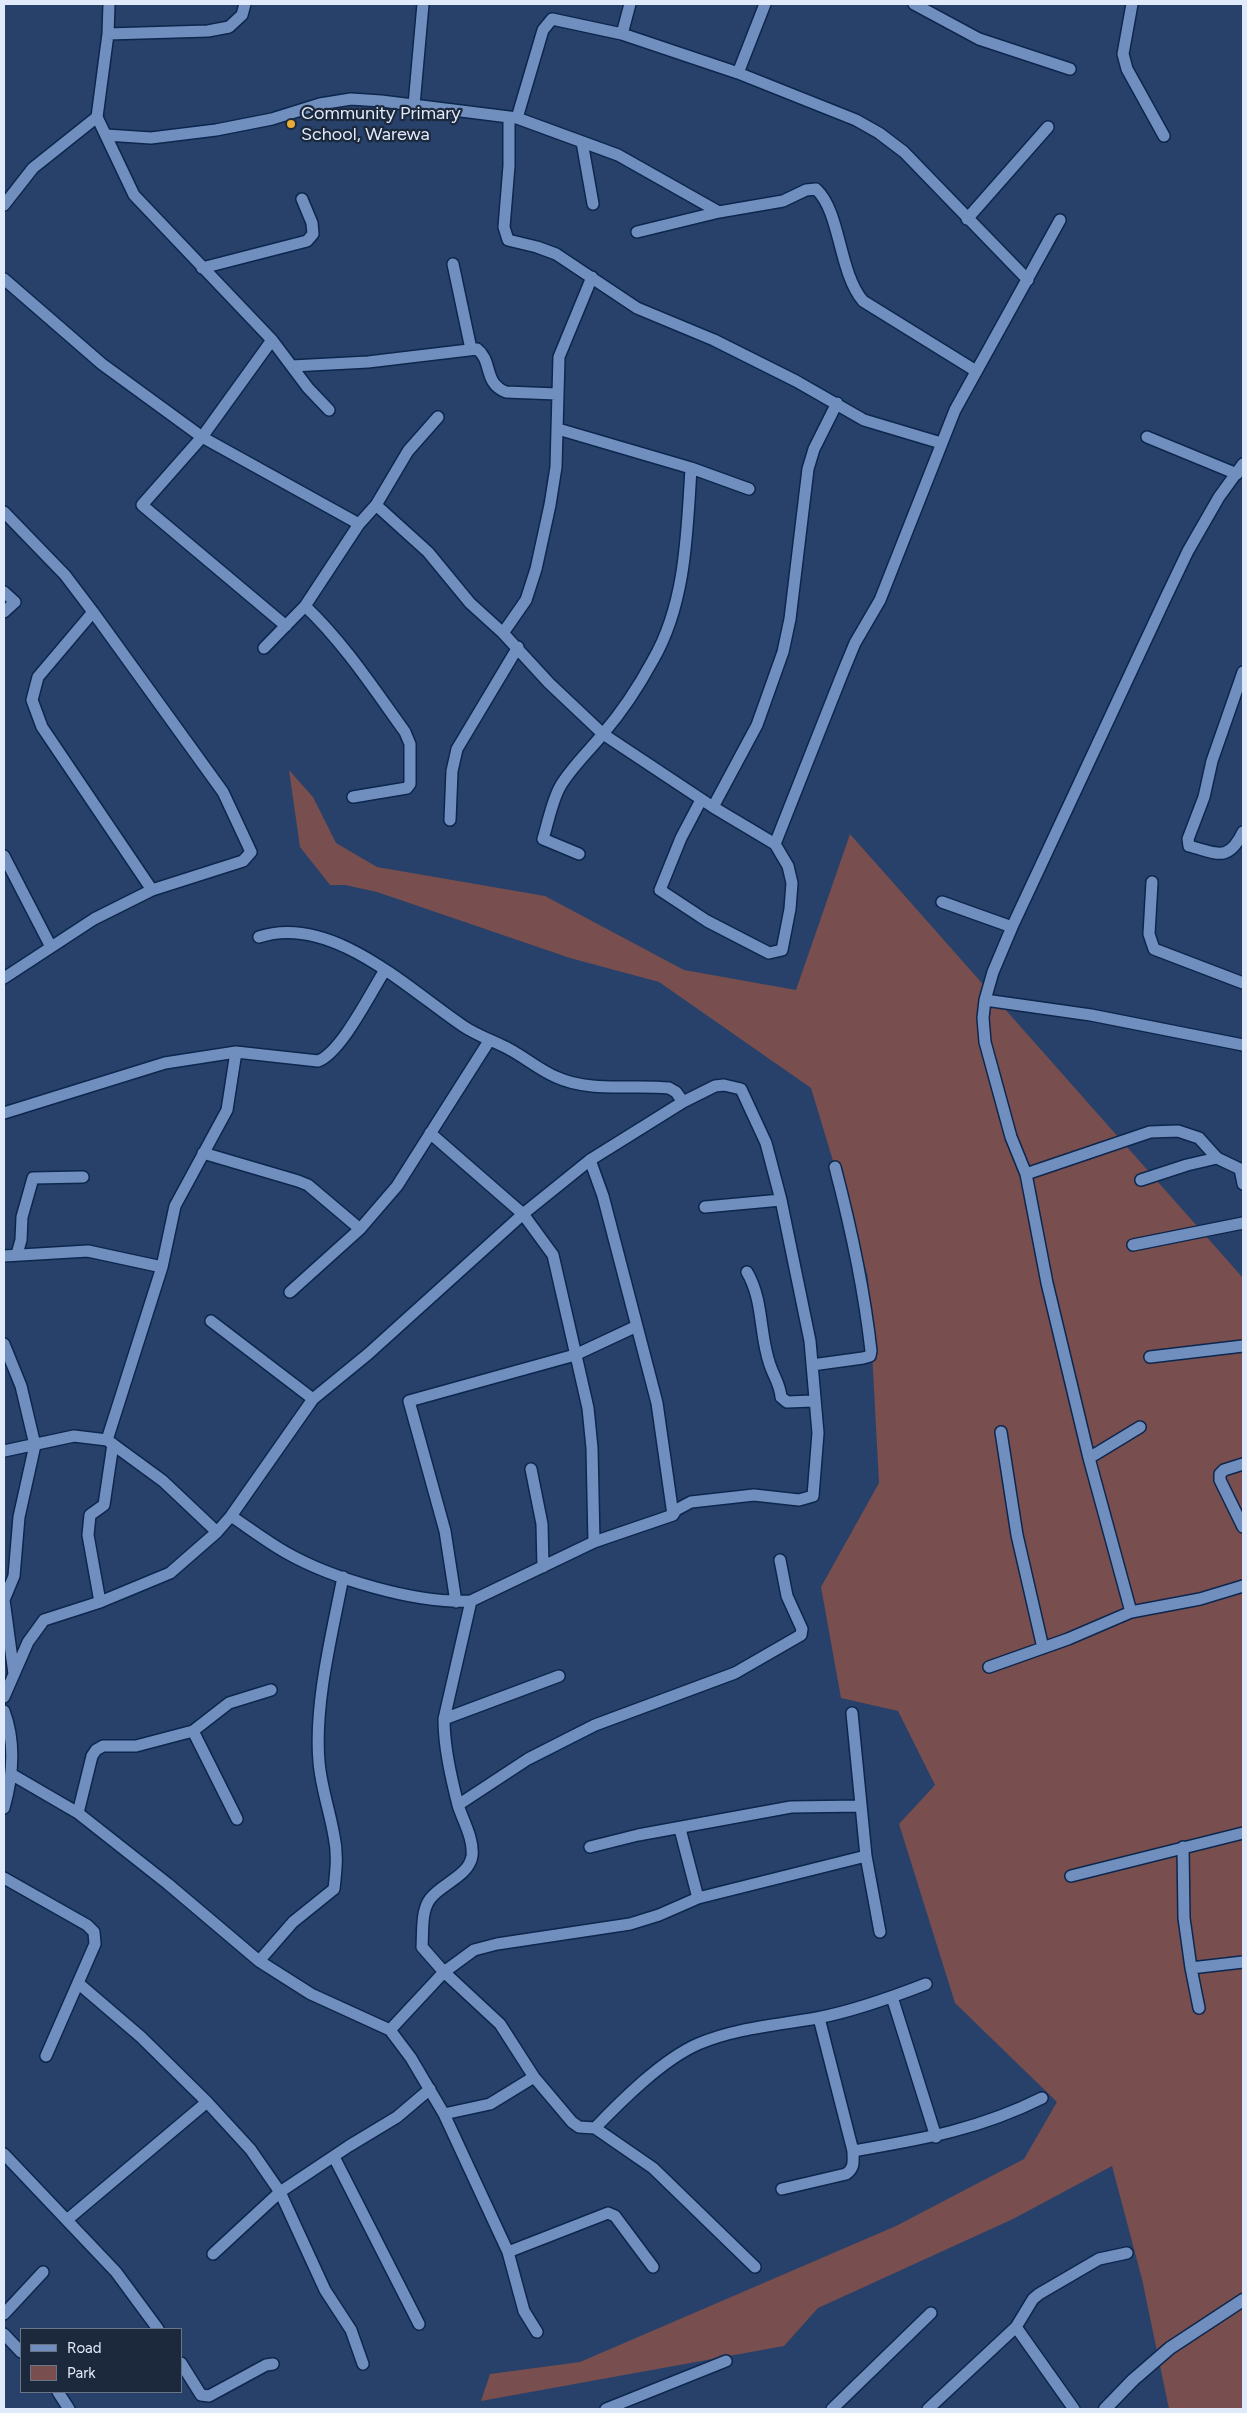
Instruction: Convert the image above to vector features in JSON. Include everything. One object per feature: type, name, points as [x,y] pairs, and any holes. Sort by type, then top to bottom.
[{"type":"main road","points":[[1105,2409],[1133,2380],[1170,2348],[1243,2300]]},
{"type":"street","points":[[109,4],[108,34],[97,117],[134,195],[272,340],[308,388],[329,410]]},
{"type":"street","points":[[108,34],[208,31],[228,27],[242,15],[244,4]]},
{"type":"street","points":[[414,105],[423,4]]},
{"type":"street","points":[[622,34],[630,4]]},
{"type":"street","points":[[738,73],[765,4]]},
{"type":"street","points":[[914,4],[979,39],[1070,69]]},
{"type":"street","points":[[1132,4],[1123,54],[1127,70],[1164,136]]},
{"type":"street","points":[[941,443],[864,420],[836,403],[714,340],[637,308],[556,254],[508,240],[504,227],[513,118],[543,30],[552,20],[622,34],[738,73],[800,99],[829,108],[879,133],[904,152],[966,219],[1028,280]]},
{"type":"street","points":[[106,135],[151,138],[216,130],[272,119],[320,104],[351,99],[414,105],[513,118],[582,142],[618,155],[719,212]]},
{"type":"street","points":[[4,205],[33,168],[97,117]]},
{"type":"street","points":[[966,219],[1048,127]]},
{"type":"street","points":[[582,142],[593,204]]},
{"type":"street","points":[[637,232],[719,212],[782,201],[806,190],[816,189],[822,195],[851,283],[859,296],[976,371]]},
{"type":"street","points":[[202,268],[307,242],[313,234],[302,199]]},
{"type":"street","points":[[775,844],[852,650],[880,600],[941,443],[961,398],[1060,220]]},
{"type":"street","points":[[453,264],[471,349]]},
{"type":"street","points":[[504,633],[526,600],[536,569],[556,467],[559,357],[592,277]]},
{"type":"street","points":[[4,279],[102,364],[202,437],[359,524]]},
{"type":"street","points":[[272,340],[202,437],[142,505],[286,626]]},
{"type":"street","points":[[292,366],[368,362],[477,349],[482,353],[493,384],[498,389],[506,392],[557,394]]},
{"type":"street","points":[[713,808],[757,725],[783,652],[790,619],[808,469],[814,449],[836,403]]},
{"type":"street","points":[[264,648],[306,606],[359,524],[376,505],[408,451],[438,417]]},
{"type":"street","points":[[558,429],[691,468],[749,489]]},
{"type":"street","points":[[1131,1612],[1089,1458],[1047,1283],[1026,1174],[1011,1137],[991,1070],[983,1018],[985,1000],[993,972],[1012,927],[1188,552],[1219,497],[1240,469],[1147,437]]},
{"type":"street","points":[[579,854],[543,839],[559,787],[572,768],[603,734],[654,659],[664,636],[684,559],[691,468]]},
{"type":"street","points":[[376,505],[428,552],[470,603],[504,633],[549,683],[603,734],[713,808],[775,844],[788,866],[792,882],[785,942],[782,950],[769,953],[707,922],[660,890],[681,838],[701,800]]},
{"type":"street","points":[[4,512],[66,575],[93,612],[223,792],[251,852],[243,861],[152,890],[94,919],[4,978]]},
{"type":"street","points":[[4,592],[15,602],[4,612]]},
{"type":"street","points":[[306,606],[324,623],[343,648],[405,732],[410,744],[410,784],[407,788],[353,797]]},
{"type":"street","points":[[93,612],[38,677],[32,700],[42,728],[152,890]]},
{"type":"street","points":[[450,820],[452,771],[457,749],[518,647]]},
{"type":"street","points":[[1243,672],[1212,761],[1204,797],[1188,839],[1189,846],[1219,853],[1230,852],[1236,847],[1243,832]]},
{"type":"street","points":[[4,856],[50,947]]},
{"type":"street","points":[[1152,882],[1149,934],[1154,949],[1243,983]]},
{"type":"street","points":[[942,902],[1012,927]]},
{"type":"street","points":[[259,937],[283,931],[314,935],[337,943],[385,970],[465,1027],[489,1041],[500,1044],[555,1077],[568,1082],[594,1086],[669,1088],[676,1092],[683,1102]]},
{"type":"street","points":[[4,1113],[147,1067],[236,1052],[318,1061],[328,1058],[342,1041],[385,970]]},
{"type":"street","points":[[985,1000],[1074,1012],[1243,1045]]},
{"type":"street","points":[[290,1292],[360,1229],[397,1186],[489,1041]]},
{"type":"street","points":[[100,1602],[91,1556],[90,1515],[104,1505],[110,1442],[162,1267],[176,1206],[227,1110],[236,1052]]},
{"type":"street","points":[[4,1697],[28,1642],[44,1620],[100,1602],[170,1573],[217,1532],[231,1516],[313,1399],[368,1354],[523,1214],[590,1160],[683,1102],[714,1086],[724,1084],[741,1089],[766,1144],[781,1200],[810,1341],[818,1433],[813,1496],[800,1500],[754,1496],[691,1502],[676,1510],[673,1515],[594,1542],[471,1601],[456,1602],[396,1593],[343,1578],[285,1552],[231,1516]]},
{"type":"street","points":[[1026,1174],[1150,1132],[1178,1131],[1199,1138],[1217,1158],[1242,1169],[1243,1184]]},
{"type":"street","points":[[430,1133],[523,1214],[553,1255],[591,1428],[594,1542]]},
{"type":"street","points":[[204,1153],[298,1180],[308,1185],[360,1229]]},
{"type":"street","points":[[1141,1180],[1187,1165],[1217,1158]]},
{"type":"street","points":[[590,1160],[603,1196],[660,1414],[673,1515]]},
{"type":"street","points":[[812,1365],[863,1358],[870,1356],[871,1351],[855,1243],[835,1167]]},
{"type":"street","points":[[17,1254],[21,1240],[22,1217],[33,1178],[83,1177]]},
{"type":"street","points":[[705,1207],[781,1200]]},
{"type":"street","points":[[1133,1245],[1243,1223]]},
{"type":"street","points":[[4,1256],[88,1251],[162,1267]]},
{"type":"street","points":[[747,1272],[755,1287],[770,1364],[780,1384],[781,1398],[786,1402],[814,1401]]},
{"type":"street","points":[[211,1321],[313,1399]]},
{"type":"street","points":[[456,1602],[445,1531],[409,1401],[575,1354],[637,1326]]},
{"type":"street","points":[[4,1344],[21,1386],[35,1445],[19,1517],[14,1576],[4,1600],[14,1674]]},
{"type":"street","points":[[1150,1357],[1243,1346]]},
{"type":"street","points":[[1089,1458],[1140,1427]]},
{"type":"street","points":[[1001,1432],[1017,1534],[1043,1648]]},
{"type":"street","points":[[4,1451],[74,1436],[110,1442],[163,1481],[217,1532]]},
{"type":"street","points":[[1243,1464],[1224,1470],[1220,1474],[1223,1487],[1243,1527]]},
{"type":"street","points":[[532,1469],[542,1524],[543,1567]]},
{"type":"street","points":[[458,1805],[528,1759],[595,1725],[735,1673],[801,1635],[802,1629],[787,1596],[780,1560]]},
{"type":"street","points":[[259,1961],[293,1922],[334,1889],[337,1860],[335,1838],[319,1762],[320,1715],[329,1645],[343,1578]]},
{"type":"street","points":[[988,1668],[1131,1612],[1200,1599],[1243,1586]]},
{"type":"street","points":[[471,1601],[444,1719],[444,1739],[458,1805],[473,1847],[471,1859],[465,1869],[430,1899],[424,1915],[422,1947],[444,1972],[500,2024],[534,2076],[572,2122],[579,2127],[595,2128],[653,2168],[755,2267]]},
{"type":"street","points":[[444,1719],[559,1676]]},
{"type":"street","points":[[78,1813],[92,1756],[96,1750],[103,1746],[136,1746],[194,1731],[229,1703],[271,1690]]},
{"type":"street","points":[[4,1711],[12,1745],[11,1774],[4,1808]]},
{"type":"street","points":[[852,1713],[866,1856],[880,1932]]},
{"type":"street","points":[[194,1731],[237,1819]]},
{"type":"street","points":[[11,1774],[78,1813],[168,1884],[259,1961],[311,1994],[390,2030],[411,2058],[444,2114],[508,2252],[524,2311],[537,2332]]},
{"type":"street","points":[[590,1847],[638,1835],[804,1806],[861,1806]]},
{"type":"street","points":[[680,1829],[698,1898]]},
{"type":"street","points":[[1071,1876],[1243,1833]]},
{"type":"street","points":[[1183,1847],[1184,1918],[1190,1968],[1199,2008]]},
{"type":"street","points":[[390,2030],[444,1972],[474,1950],[497,1944],[630,1924],[659,1915],[698,1898],[866,1856]]},
{"type":"street","points":[[4,1878],[94,1932],[95,1944],[46,2056]]},
{"type":"street","points":[[1190,1968],[1243,1962]]},
{"type":"street","points":[[78,1982],[141,2036],[208,2102],[251,2150],[280,2192],[325,2290],[351,2330],[363,2364]]},
{"type":"street","points":[[595,2128],[629,2095],[670,2062],[698,2044],[761,2028],[818,2018],[892,1997],[926,1984]]},
{"type":"street","points":[[892,1997],[936,2137]]},
{"type":"street","points":[[782,2189],[846,2174],[852,2170],[853,2151],[818,2018]]},
{"type":"street","points":[[444,2114],[490,2104],[534,2076]]},
{"type":"street","points":[[213,2254],[280,2192],[397,2117],[430,2089]]},
{"type":"street","points":[[853,2151],[936,2137],[996,2120],[1042,2098]]},
{"type":"street","points":[[68,2220],[208,2102]]},
{"type":"street","points":[[4,2154],[116,2272],[157,2328]]},
{"type":"street","points":[[334,2156],[419,2324]]},
{"type":"street","points":[[508,2252],[608,2213],[615,2216],[652,2267]]},
{"type":"street","points":[[928,2409],[1016,2327],[1033,2299],[1039,2294],[1099,2259],[1127,2254]]},
{"type":"street","points":[[4,2314],[43,2272]]},
{"type":"street","points":[[832,2409],[931,2313]]},
{"type":"street","points":[[1016,2327],[1074,2409]]},
{"type":"street","points":[[4,2334],[20,2351]]},
{"type":"street","points":[[606,2409],[726,2361]]},
{"type":"street","points":[[182,2365],[201,2395],[209,2396],[266,2365],[273,2364]]},
{"type":"street","points":[[59,2393],[69,2409]]},
{"type":"green space","points":[[289,770],[313,797],[336,843],[377,867],[545,896],[684,970],[796,990],[850,834],[1243,1278],[1243,2409],[1169,2409],[1142,2279],[1112,2166],[1013,2219],[818,2308],[784,2346],[481,2401],[490,2374],[580,2362],[896,2226],[1024,2159],[1057,2102],[955,2003],[899,1824],[935,1785],[898,1711],[841,1698],[821,1587],[879,1483],[868,1277],[811,1088],[659,982],[570,958],[377,892],[345,885],[330,885],[300,847]]},
{"type":"place","name":"Community Primary School, Warewa","points":[[291,124]]}]
